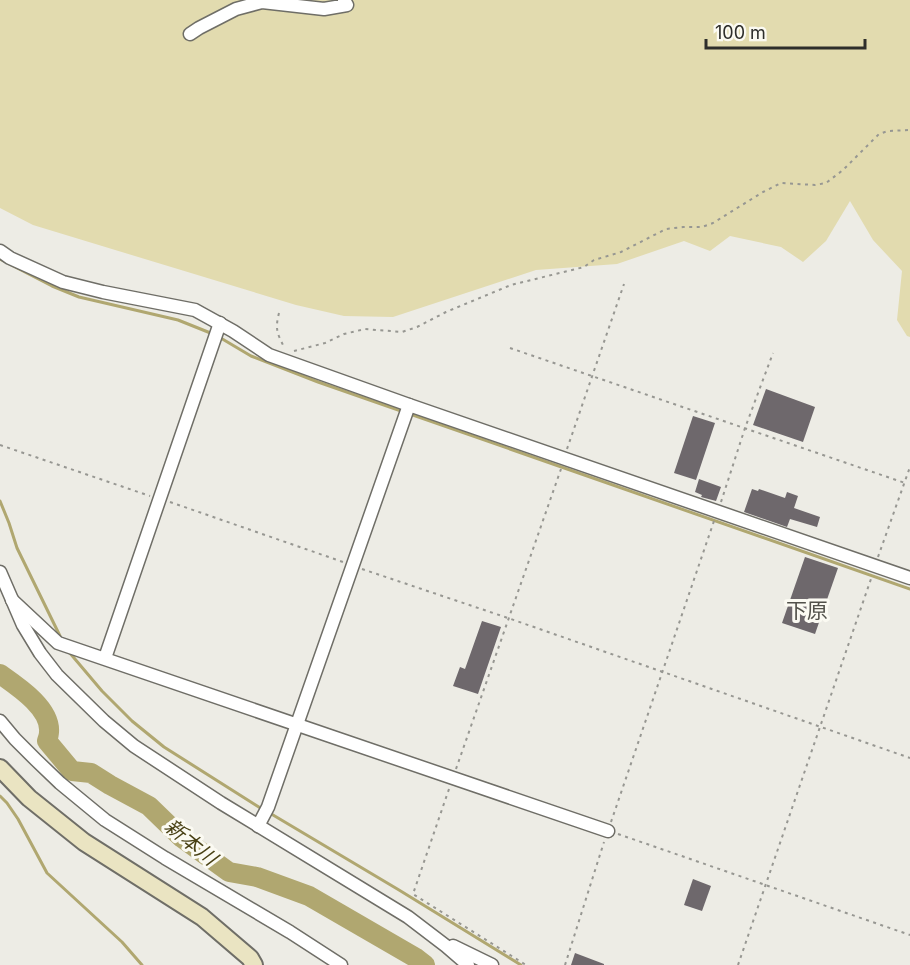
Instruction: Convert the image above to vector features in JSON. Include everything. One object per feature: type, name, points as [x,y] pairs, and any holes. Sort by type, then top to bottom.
[{"type":"street","points":[[190,34],[236,9],[262,2],[324,9],[346,5],[344,0]]},
{"type":"street","points":[[0,251],[10,258],[63,282],[195,310],[220,323],[269,355],[910,578]]},
{"type":"street","points":[[105,658],[220,323]]},
{"type":"street","points":[[258,826],[268,807],[409,405]]},
{"type":"street","points":[[0,572],[23,625],[40,653],[57,675],[104,721],[134,746],[170,771],[408,917],[468,965]]},
{"type":"street","points":[[12,600],[58,643],[608,831]]},
{"type":"street","points":[[0,721],[60,783],[105,820],[341,965]]},
{"type":"street","points":[[0,768],[29,798],[75,835],[202,917],[250,958],[254,965]]},
{"type":"street","points":[[446,946],[453,946],[492,965]]},
{"type":"path","points":[[279,314],[276,324],[277,334],[287,353],[364,329],[402,332],[511,285],[584,267],[594,260],[621,252],[666,230],[702,227],[713,223],[781,183],[814,185],[826,183],[843,170],[879,134],[888,131],[910,130]]},
{"type":"path","points":[[526,965],[413,894],[624,284]]},
{"type":"path","points":[[510,348],[904,483]]},
{"type":"path","points":[[565,965],[608,831],[745,428],[773,353]]},
{"type":"path","points":[[0,445],[910,758]]},
{"type":"path","points":[[738,965],[910,467]]},
{"type":"path","points":[[608,831],[910,936]]},
{"type":"shaded area","points":[[0,0],[910,0],[910,337],[897,320],[902,271],[873,240],[850,201],[826,241],[803,262],[781,247],[730,236],[710,251],[684,241],[617,264],[536,270],[393,317],[344,316],[296,305],[33,225],[0,208]]},
{"type":"building","points":[[766,389],[815,407],[803,442],[753,425]]},
{"type":"building","points":[[693,416],[715,423],[696,480],[674,473]]},
{"type":"building","points":[[699,479],[721,487],[716,501],[701,497],[702,495],[695,492]]},
{"type":"building","points":[[752,489],[758,491],[759,489],[785,498],[787,492],[798,496],[794,508],[820,517],[817,527],[790,519],[787,527],[744,512]]},
{"type":"building","points":[[805,557],[838,568],[815,634],[782,623]]},
{"type":"building","points":[[482,621],[501,627],[478,694],[453,686],[460,667],[465,669]]},
{"type":"building","points":[[693,879],[711,886],[702,911],[684,905]]},
{"type":"building","points":[[575,953],[604,964],[604,965],[571,965]]},
{"type":"waterway","points":[[0,259],[79,297],[178,320],[213,334]]},
{"type":"waterway","points":[[219,337],[251,356],[404,412]]},
{"type":"waterway","points":[[410,414],[910,589]]},
{"type":"waterway","points":[[0,501],[17,548],[60,636]]},
{"type":"waterway","points":[[69,652],[102,691],[132,721],[164,747],[262,809]]},
{"type":"waterway","name":"新本川","points":[[0,674],[32,698],[45,714],[49,733],[47,741],[72,771],[91,773],[149,806],[182,838],[229,872],[257,877],[309,896],[425,965]]},
{"type":"waterway","points":[[0,796],[18,819],[47,873],[122,942],[142,965]]},
{"type":"waterway","points":[[268,812],[521,965]]},
{"type":"district","name":"下原","points":[[807,611]]}]
